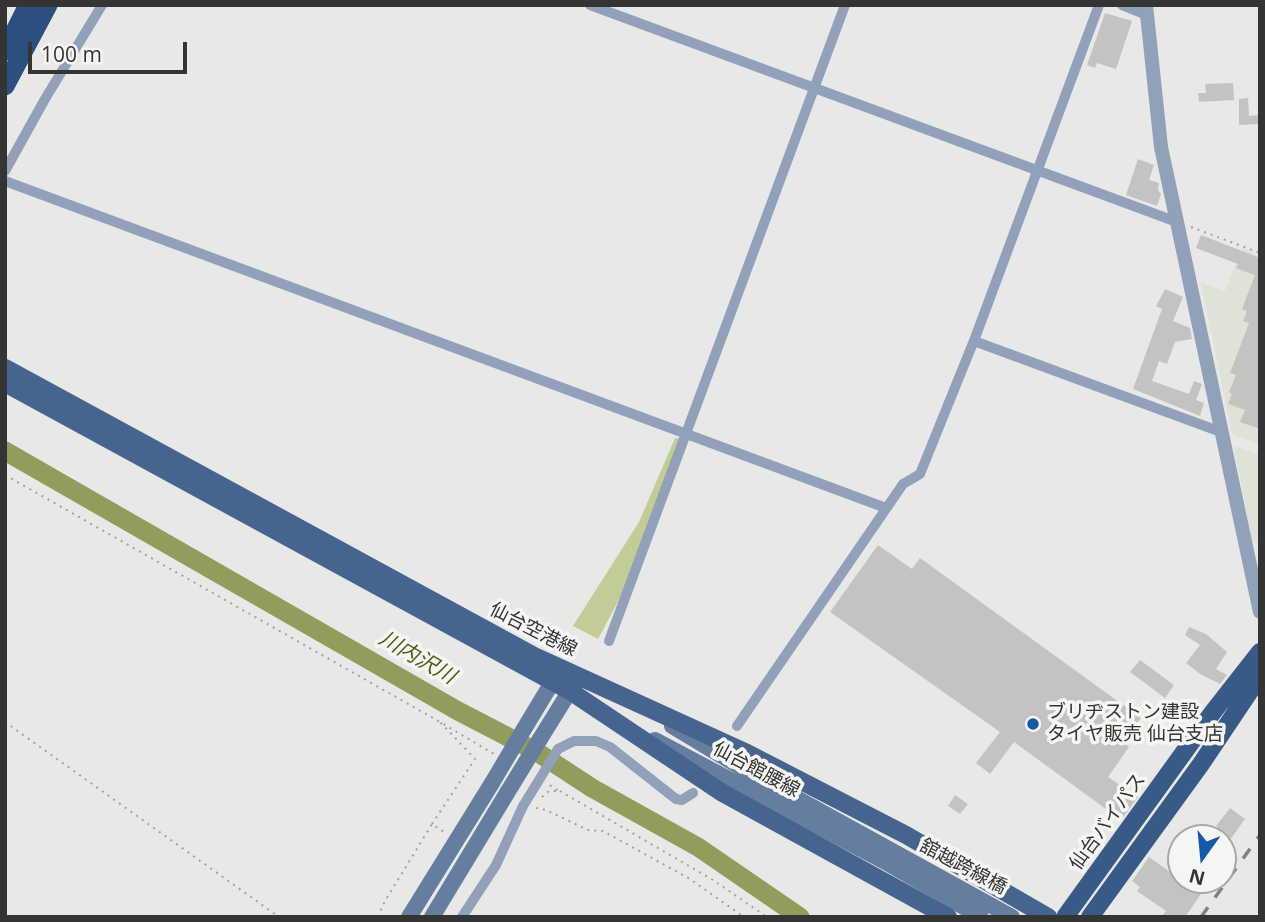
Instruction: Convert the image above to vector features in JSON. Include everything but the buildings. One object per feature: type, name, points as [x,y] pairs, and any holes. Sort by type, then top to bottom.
[{"type":"highway","points":[[5,51],[28,5]]},
{"type":"highway","points":[[5,86],[48,5]]},
{"type":"highway","name":"仙台バイパス","points":[[1065,917],[1213,712],[1260,652]]},
{"type":"highway","name":"仙台バイパス","points":[[1090,917],[1201,764],[1260,676]]},
{"type":"main road","name":"仙台空港線","points":[[5,368],[556,676]]},
{"type":"main road","name":"仙台空港線","points":[[5,383],[556,676],[575,683],[615,691],[747,753],[881,822],[1048,917]]},
{"type":"main road","points":[[409,917],[556,676]]},
{"type":"main road","name":"仙台空港線","points":[[575,683],[603,712],[721,792],[948,917]]},
{"type":"main road","points":[[432,917],[575,683]]},
{"type":"main road","name":"仙台館腰線","points":[[615,691],[892,859]]},
{"type":"main road","name":"仙台館腰線","points":[[603,712],[892,859]]},
{"type":"main road","name":"舘越跨線橋","points":[[892,859],[981,917]]},
{"type":"main road","name":"舘越跨線橋","points":[[892,859],[1012,917]]},
{"type":"street","points":[[5,171],[102,5]]},
{"type":"street","points":[[590,5],[1177,222]]},
{"type":"street","points":[[610,641],[845,5]]},
{"type":"street","points":[[737,726],[903,484],[920,474],[974,341],[1099,5]]},
{"type":"street","points":[[1122,5],[1146,10],[1161,147],[1260,612]]},
{"type":"street","points":[[5,181],[886,508]]},
{"type":"street","points":[[974,341],[1221,432]]},
{"type":"street","points":[[462,917],[496,865],[558,749],[574,741],[596,741],[610,747],[676,799],[682,800],[693,793]]},
{"type":"path","points":[[1177,222],[1260,253]]},
{"type":"path","points":[[5,475],[440,722]]},
{"type":"path","points":[[5,722],[279,917]]},
{"type":"path","points":[[559,791],[703,873],[767,917]]},
{"type":"path","points":[[527,806],[546,810],[588,830],[603,831],[690,879],[744,917]]},
{"type":"path","points":[[378,917],[432,824],[444,832]]},
{"type":"shaded area","points":[[1242,248],[1260,256],[1260,445],[1232,434],[1201,283],[1225,291]]},
{"type":"shaded area","points":[[1234,446],[1260,455],[1260,543],[1252,541]]},
{"type":"green space","points":[[675,438],[680,439],[623,592],[598,639],[573,626],[639,522]]},
{"type":"waterway","name":"川内沢川","points":[[5,451],[458,711],[537,752],[592,788],[698,847],[800,917]]},
{"type":"railway","points":[[1201,917],[1260,835]]},
{"type":"place","name":"ブリヂストン建設 タイヤ販売 仙台支店","points":[[1033,724]]}]
